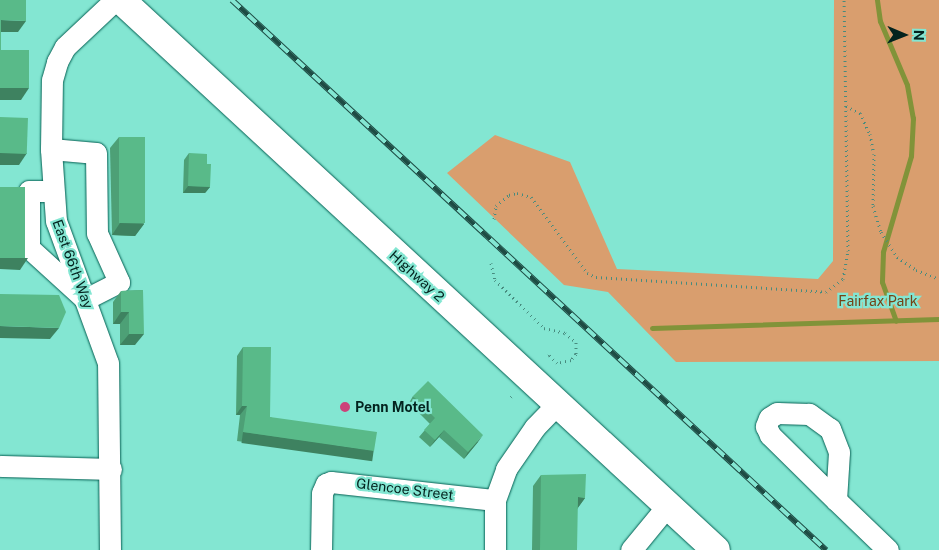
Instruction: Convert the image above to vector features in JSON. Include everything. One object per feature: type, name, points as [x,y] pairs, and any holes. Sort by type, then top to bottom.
[{"type":"main road","name":"Highway 2","points":[[121,0],[716,550]]},
{"type":"street","name":"East 66th Way","points":[[110,550],[111,469],[108,363],[61,236],[52,192],[51,150],[52,80],[57,62],[65,47],[114,0]]},
{"type":"street","points":[[51,150],[96,153],[97,234],[119,282],[85,299],[29,248],[29,192],[52,192]]},
{"type":"street","points":[[495,550],[496,500],[513,456],[557,404]]},
{"type":"street","points":[[0,466],[111,469]]},
{"type":"street","name":"Glencoe Street","points":[[321,550],[322,493],[326,484],[350,482],[496,500]]},
{"type":"street","points":[[836,500],[888,550]]},
{"type":"street","points":[[631,550],[668,505]]},
{"type":"path","points":[[494,219],[496,206],[509,195],[517,193],[531,197],[587,273],[596,277],[826,292],[843,279],[848,251],[844,0]]},
{"type":"path","points":[[846,106],[860,114],[870,134],[874,154],[873,206],[881,232],[897,257],[916,270],[939,279]]},
{"type":"path","points":[[492,263],[495,280],[544,328],[565,333],[576,342],[576,354],[570,360],[556,363],[549,355],[548,357]]},
{"type":"green space","name":"Fairfax Park","points":[[834,0],[939,0],[939,361],[676,362],[608,292],[564,285],[447,173],[495,135],[570,162],[617,269],[818,279],[833,261]]},
{"type":"building","points":[[0,0],[26,0],[26,21],[1,20],[1,50],[29,50],[29,88],[0,88]]},
{"type":"building","points":[[0,117],[28,118],[27,154],[0,153]]},
{"type":"building","points":[[119,137],[145,137],[145,223],[119,223]]},
{"type":"building","points":[[189,153],[207,154],[207,164],[211,164],[210,187],[188,186]]},
{"type":"building","points":[[0,187],[25,187],[25,258],[0,258]]},
{"type":"building","points":[[143,290],[144,334],[129,334],[129,312],[121,312],[121,291]]},
{"type":"building","points":[[0,294],[59,295],[66,312],[59,328],[0,326]]},
{"type":"building","points":[[243,347],[271,347],[270,417],[377,432],[374,451],[243,432],[247,406],[242,406]]},
{"type":"building","points":[[428,381],[483,435],[468,452],[444,430],[435,440],[424,430],[435,418],[413,396]]},
{"type":"building","points":[[586,474],[585,498],[578,497],[577,550],[540,550],[541,475]]},
{"type":"waterway","points":[[877,0],[880,21],[907,85],[913,118],[911,156],[883,252],[882,282],[896,321]]},
{"type":"waterway","points":[[652,328],[939,319]]},
{"type":"railway","points":[[232,0],[826,550]]},
{"type":"place","name":"Penn Motel","points":[[345,407]]}]
